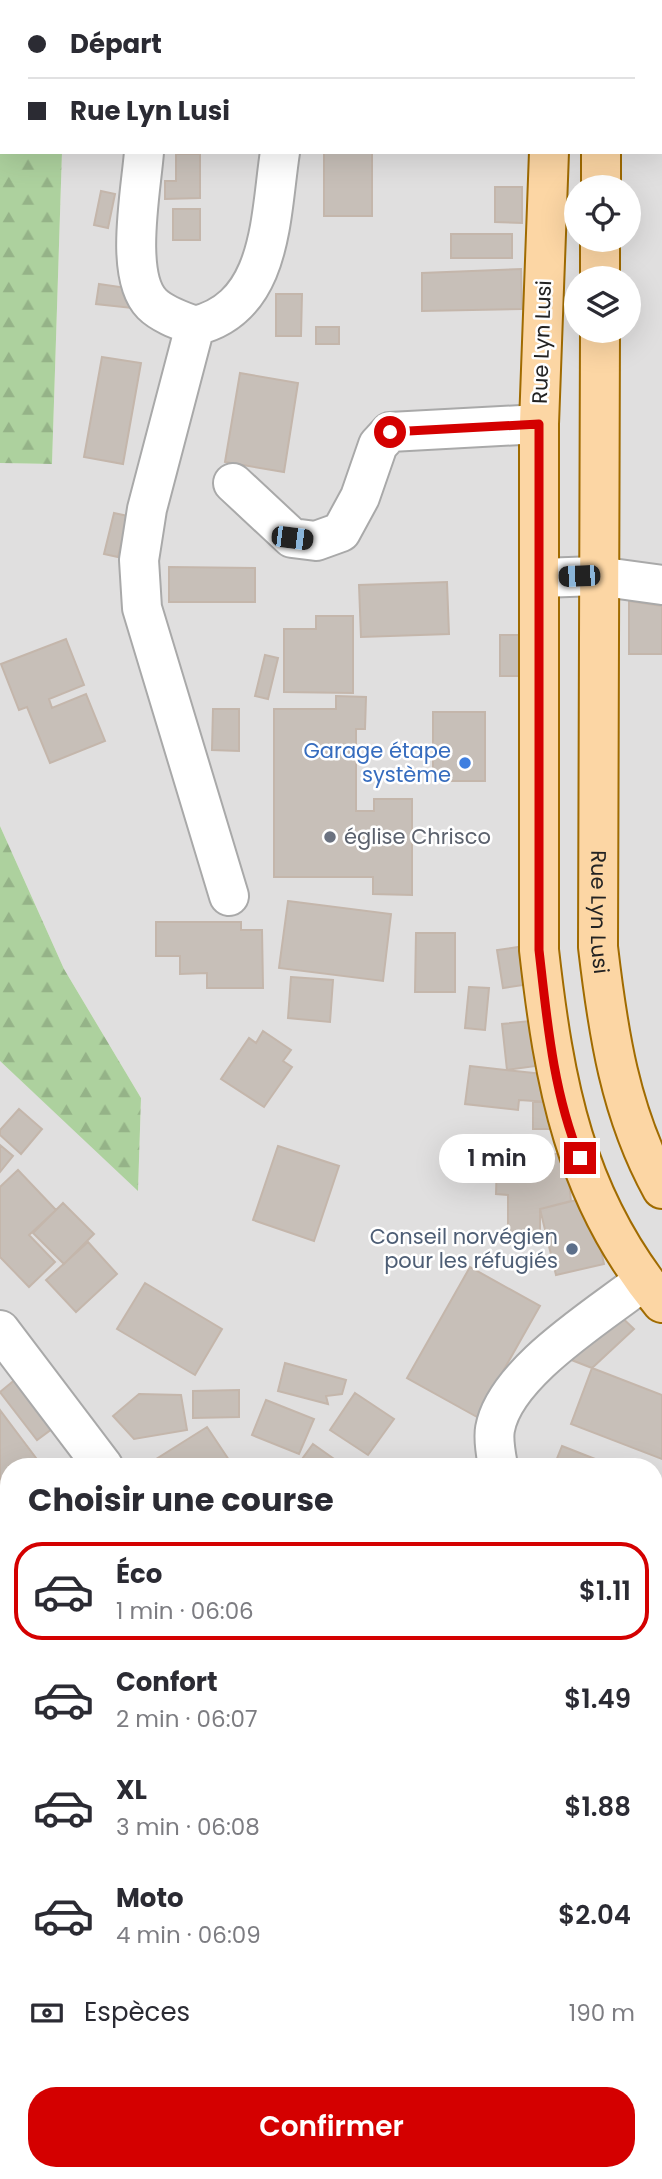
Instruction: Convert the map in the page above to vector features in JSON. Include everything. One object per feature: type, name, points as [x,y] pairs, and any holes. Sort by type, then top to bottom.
[{"type":"main road","name":"Rue Lyn Lusi","points":[[549,154],[539,424],[539,950],[547,1022],[561,1101],[572,1140],[610,1228],[653,1292]]},
{"type":"main road","points":[[601,154],[601,175]]},
{"type":"main road","name":"Rue Lyn Lusi","points":[[600,343],[597,576],[598,947],[606,1019],[621,1091],[631,1126],[662,1189]]},
{"type":"street","points":[[144,154],[137,250],[139,282],[153,305],[195,326],[218,321],[245,295],[263,264],[280,154]]},
{"type":"street","points":[[195,326],[147,509],[139,572],[142,608],[229,896]]},
{"type":"street","points":[[233,484],[292,538],[317,541],[341,532],[360,497],[377,445],[390,432],[539,424]]},
{"type":"street","points":[[541,578],[597,576],[662,585]]},
{"type":"street","points":[[497,1458],[494,1429],[506,1402],[524,1377],[653,1292]]},
{"type":"street","points":[[0,1330],[97,1458]]},
{"type":"shaded area","points":[[62,154],[662,154],[662,1458],[0,1458],[0,1061],[138,1190],[141,1098],[64,969],[0,826],[0,463],[52,464]]},
{"type":"green space","points":[[0,154],[62,154],[52,464],[0,463]]},
{"type":"green space","points":[[0,826],[64,969],[141,1098],[138,1191],[0,1061]]},
{"type":"building","points":[[176,154],[200,154],[200,198],[165,199],[165,181],[176,181]]},
{"type":"building","points":[[324,154],[372,154],[372,216],[324,216]]},
{"type":"building","points":[[495,187],[522,187],[522,223],[495,222]]},
{"type":"building","points":[[101,191],[115,194],[108,228],[94,225]]},
{"type":"building","points":[[173,209],[200,209],[200,240],[173,240]]},
{"type":"building","points":[[451,234],[512,234],[512,258],[451,258]]},
{"type":"building","points":[[521,269],[522,309],[422,311],[422,273]]},
{"type":"building","points":[[99,284],[134,289],[132,308],[96,304]]},
{"type":"building","points":[[276,294],[302,294],[301,336],[276,336]]},
{"type":"building","points":[[316,327],[339,327],[339,344],[316,344]]},
{"type":"building","points":[[102,357],[141,363],[123,464],[84,457]]},
{"type":"building","points":[[240,373],[298,383],[284,472],[225,462]]},
{"type":"building","points":[[114,513],[128,516],[118,557],[104,554]]},
{"type":"building","points":[[169,567],[255,568],[255,602],[169,602]]},
{"type":"building","points":[[447,582],[449,634],[361,637],[359,585]]},
{"type":"building","points":[[629,601],[662,606],[662,654],[629,654]]},
{"type":"building","points":[[316,616],[353,616],[353,693],[284,692],[284,629],[316,629]]},
{"type":"building","points":[[500,635],[520,635],[520,676],[500,676]]},
{"type":"building","points":[[66,639],[84,685],[49,699],[52,708],[86,694],[105,741],[50,763],[27,707],[19,710],[1,664]]},
{"type":"building","points":[[265,655],[278,658],[268,699],[255,696]]},
{"type":"building","points":[[336,696],[366,697],[365,729],[356,729],[356,811],[374,811],[374,799],[412,799],[412,895],[373,894],[373,877],[274,877],[274,709],[336,709]]},
{"type":"building","points":[[213,709],[239,709],[239,751],[212,750]]},
{"type":"building","points":[[433,712],[485,712],[485,781],[433,781]]},
{"type":"building","points":[[288,901],[391,914],[383,981],[279,968]]},
{"type":"building","points":[[156,922],[241,922],[241,930],[262,930],[263,988],[207,988],[207,973],[180,974],[180,956],[156,956]]},
{"type":"building","points":[[416,933],[455,933],[455,992],[415,992]]},
{"type":"building","points":[[525,946],[530,984],[503,988],[497,950]]},
{"type":"building","points":[[291,977],[333,980],[330,1022],[288,1018]]},
{"type":"building","points":[[469,987],[489,988],[485,1030],[465,1028]]},
{"type":"building","points":[[530,1021],[536,1066],[507,1070],[502,1024]]},
{"type":"building","points":[[263,1031],[291,1050],[283,1061],[292,1067],[264,1107],[221,1079],[249,1038],[256,1043]]},
{"type":"building","points":[[470,1066],[552,1075],[550,1102],[519,1100],[518,1110],[465,1104]]},
{"type":"building","points":[[533,1102],[550,1102],[550,1129],[533,1129]]},
{"type":"building","points":[[19,1109],[42,1129],[21,1154],[0,1135],[0,1130]]},
{"type":"building","points":[[0,1145],[13,1156],[0,1172]]},
{"type":"building","points":[[278,1146],[339,1166],[314,1241],[253,1220]]},
{"type":"building","points":[[566,1153],[571,1201],[540,1209],[540,1237],[508,1235],[508,1195],[496,1194],[497,1159]]},
{"type":"building","points":[[18,1170],[56,1210],[29,1235],[55,1262],[29,1287],[0,1257],[0,1187]]},
{"type":"building","points":[[589,1197],[604,1264],[556,1275],[540,1209]]},
{"type":"building","points":[[63,1203],[94,1234],[64,1264],[33,1233]]},
{"type":"building","points":[[88,1242],[117,1274],[76,1312],[46,1280]]},
{"type":"building","points":[[470,1267],[540,1306],[477,1417],[407,1378]]},
{"type":"building","points":[[145,1283],[222,1329],[195,1375],[117,1329]]},
{"type":"building","points":[[615,1311],[634,1329],[592,1368],[569,1359]]},
{"type":"building","points":[[285,1363],[346,1380],[342,1394],[326,1396],[328,1404],[278,1391]]},
{"type":"building","points":[[592,1368],[662,1395],[662,1458],[659,1458],[571,1424]]},
{"type":"building","points":[[22,1374],[60,1423],[37,1440],[0,1392]]},
{"type":"building","points":[[239,1390],[239,1417],[193,1418],[193,1391]]},
{"type":"building","points":[[355,1393],[394,1419],[368,1455],[330,1430]]},
{"type":"building","points":[[139,1394],[181,1395],[187,1430],[134,1439],[113,1416]]},
{"type":"building","points":[[266,1400],[314,1419],[299,1454],[252,1435]]},
{"type":"building","points":[[0,1410],[36,1458],[0,1458]]},
{"type":"building","points":[[207,1427],[228,1458],[158,1458]]},
{"type":"building","points":[[313,1444],[333,1458],[303,1458]]},
{"type":"building","points":[[562,1446],[593,1458],[557,1458]]},
{"type":"place","name":"Garage étape système","points":[[465,763]]},
{"type":"place","name":"église Chrisco","points":[[330,837]]},
{"type":"place","name":"Conseil norvégien pour les réfugiés","points":[[572,1249]]},
{"type":"route","points":[[390,432],[539,424],[539,950],[547,1022],[561,1101],[580,1158]]}]
